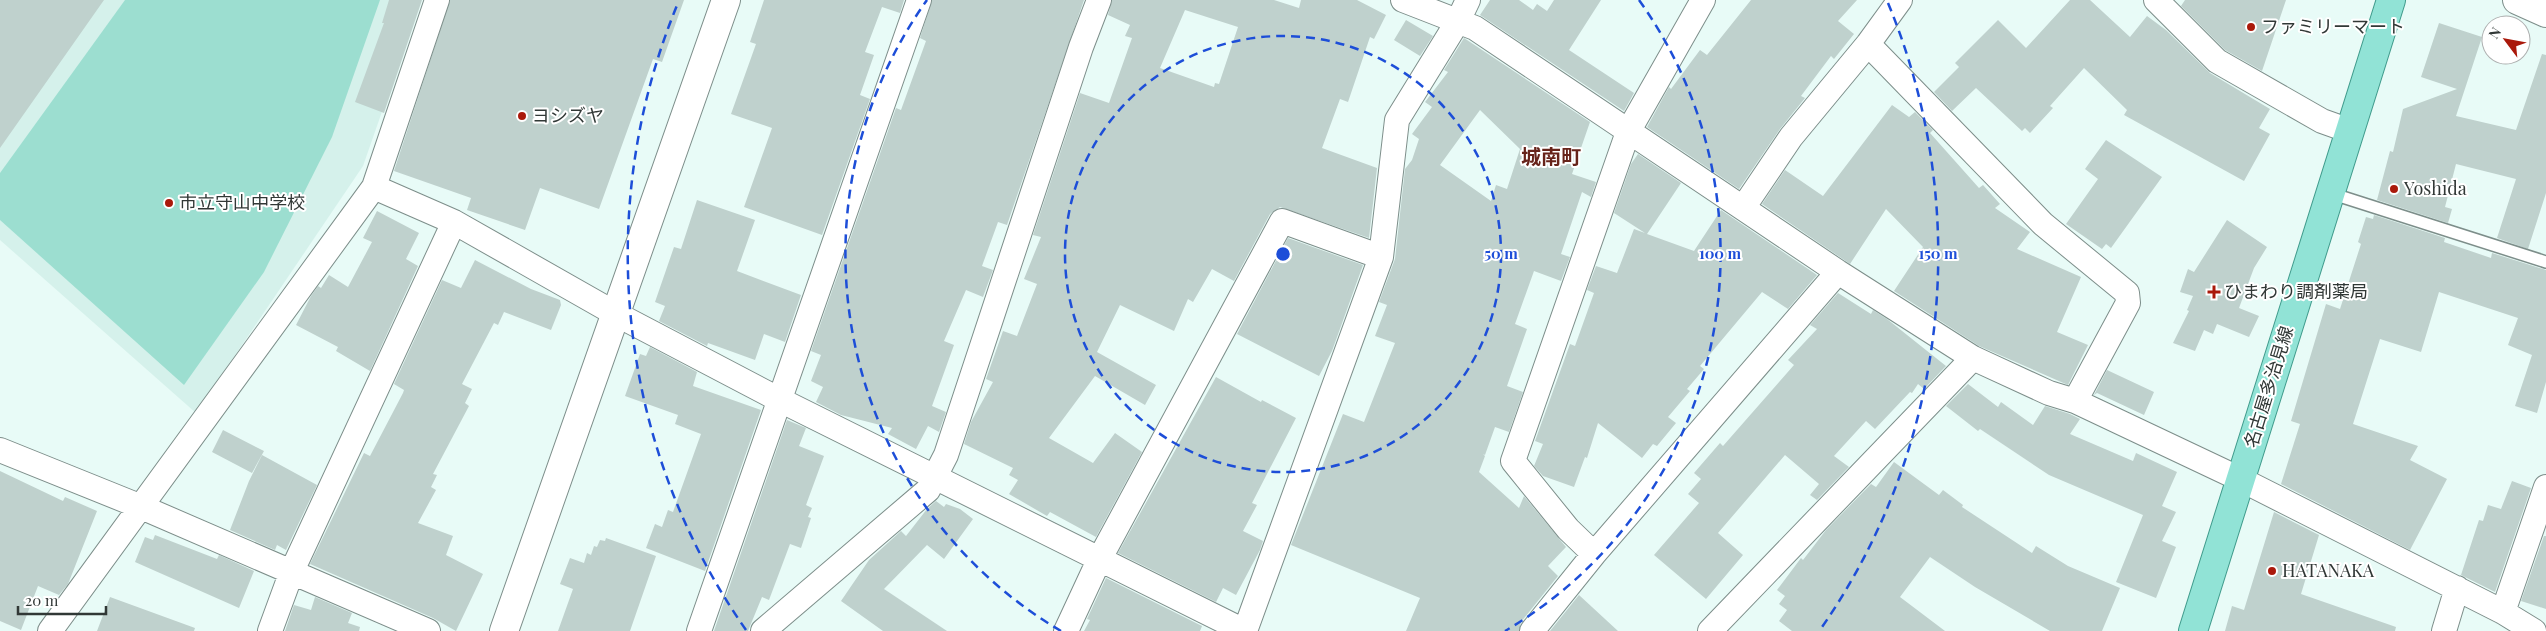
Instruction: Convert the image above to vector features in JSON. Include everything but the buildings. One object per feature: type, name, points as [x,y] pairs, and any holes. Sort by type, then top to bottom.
[{"type":"main road","name":"名古屋多治見線","points":[[2193,631],[2391,0]]},
{"type":"street","points":[[50,631],[139,506],[374,186],[437,0]]},
{"type":"street","points":[[504,631],[726,0]]},
{"type":"street","points":[[699,631],[778,399],[919,0]]},
{"type":"street","points":[[763,631],[928,490],[936,476],[946,455],[1081,46],[1100,0]]},
{"type":"street","points":[[1403,0],[1463,10],[1475,28],[1838,272],[1973,358],[2049,392],[2075,401],[2240,478],[2457,588],[2534,631]]},
{"type":"street","points":[[1594,554],[1568,529],[1513,461],[1628,132],[1703,0]]},
{"type":"street","points":[[1742,208],[1791,137],[1868,44],[1900,0]]},
{"type":"street","points":[[2156,0],[2217,61],[2322,121],[2350,131]]},
{"type":"street","points":[[2517,0],[2546,13]]},
{"type":"street","points":[[374,186],[454,222],[616,314],[778,399],[1244,631],[1381,257],[1397,120],[1463,10]]},
{"type":"street","points":[[1868,44],[2043,224],[2127,292],[2128,303],[2075,401]]},
{"type":"street","points":[[1066,631],[1100,560],[1282,221],[1381,257]]},
{"type":"street","points":[[270,631],[292,571],[454,222]]},
{"type":"street","points":[[1532,631],[1594,554],[1838,272]]},
{"type":"street","points":[[1710,631],[1973,358]]},
{"type":"street","points":[[0,450],[139,506],[428,631]]},
{"type":"street","points":[[2503,612],[2546,487]]},
{"type":"street","points":[[2444,631],[2457,588]]},
{"type":"lane","points":[[2330,193],[2546,262]]},
{"type":"shaded area","name":"市立守山中学校","points":[[0,0],[421,0],[363,166],[196,413],[0,240]]},
{"type":"green space","name":"市立守山中学校","points":[[125,0],[380,0],[332,137],[264,272],[184,385],[0,220],[0,173]]},
{"type":"place","name":"ファミリーマート","points":[[2251,27]]},
{"type":"place","name":"ヨシズヤ","points":[[522,116]]},
{"type":"place","name":"Yoshida","points":[[2394,189]]},
{"type":"place","name":"市立守山中学校","points":[[169,203]]},
{"type":"place","name":"ひまわり調剤薬局","points":[[2214,292]]},
{"type":"place","name":"HATANAKA","points":[[2272,571]]},
{"type":"district","name":"城南町","points":[[1551,157]]}]
